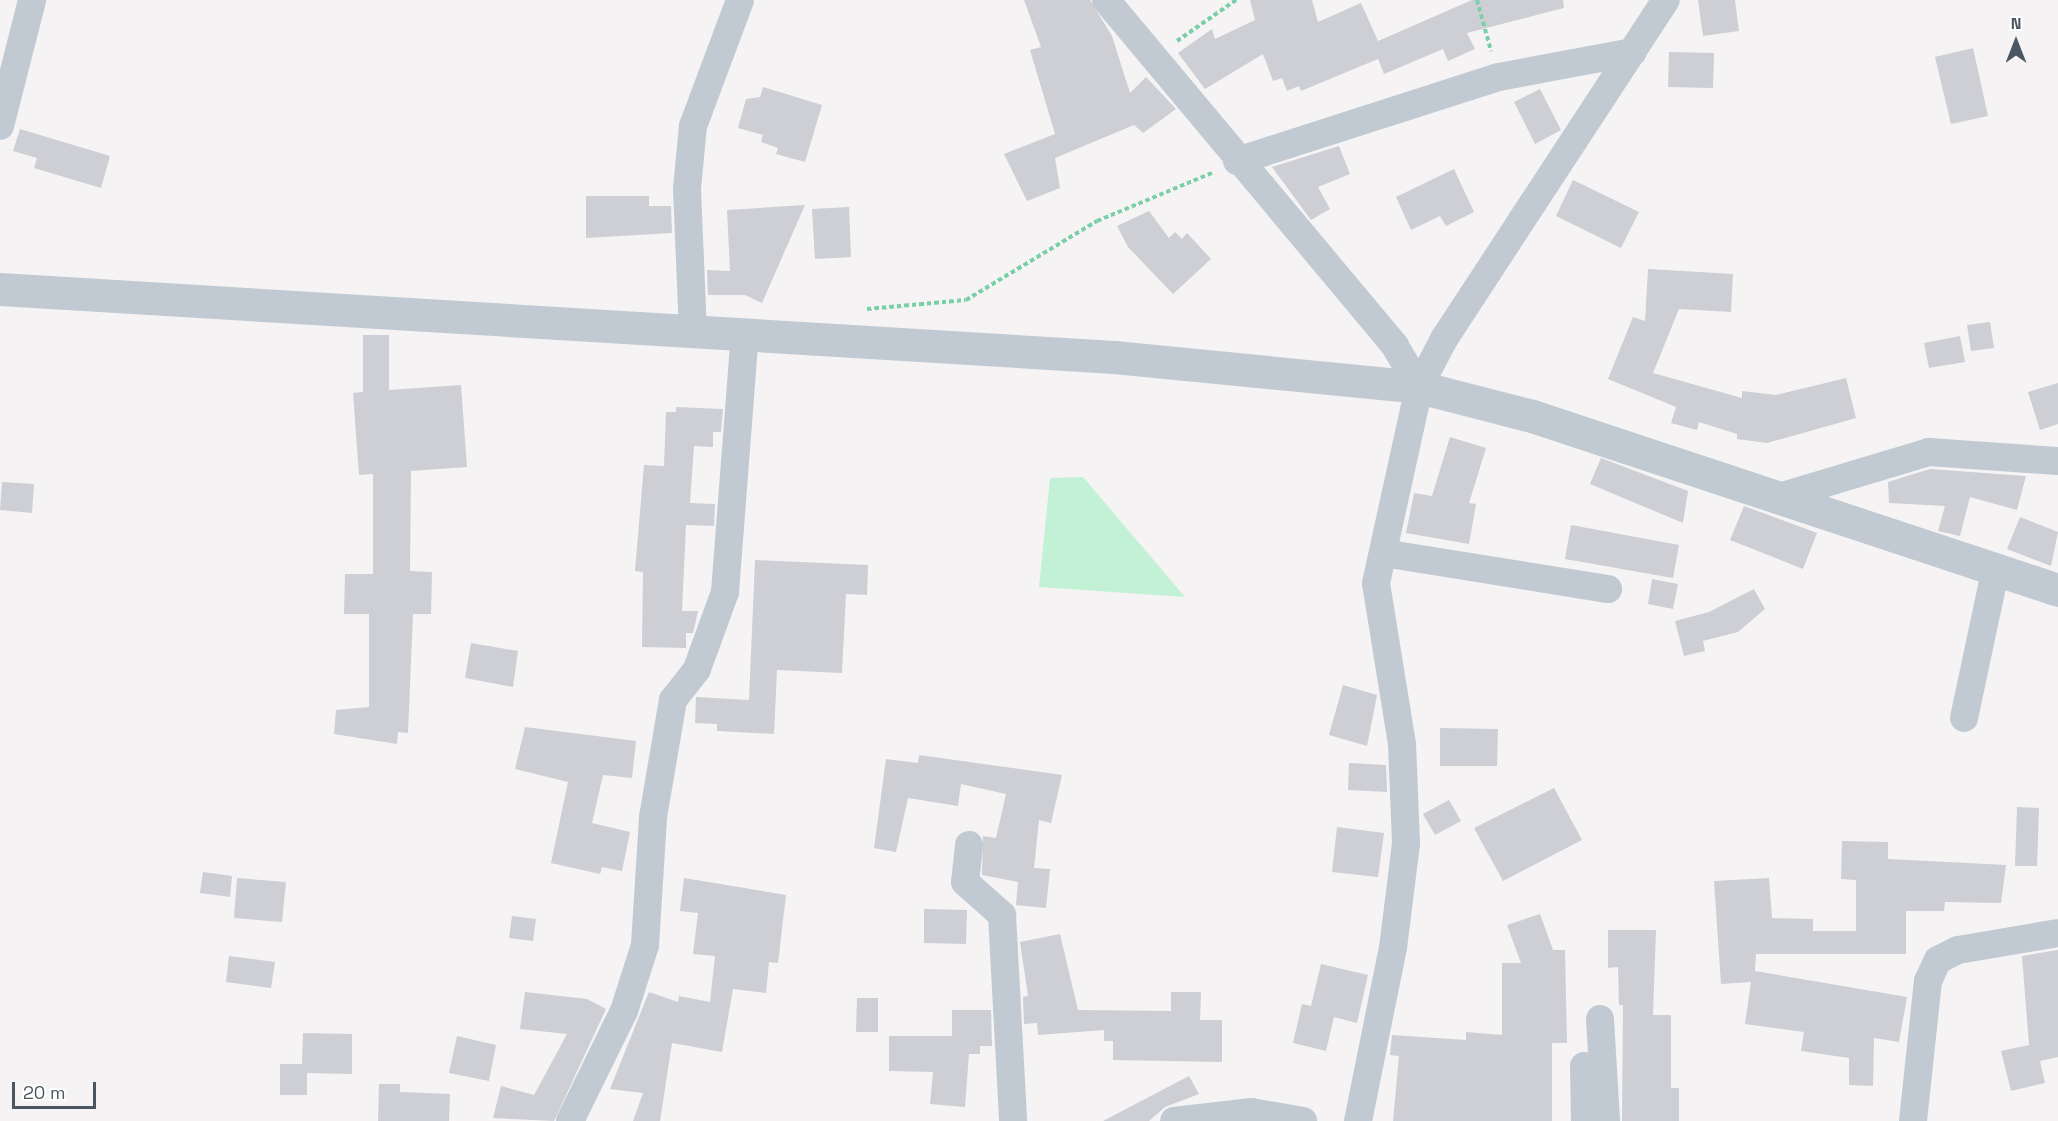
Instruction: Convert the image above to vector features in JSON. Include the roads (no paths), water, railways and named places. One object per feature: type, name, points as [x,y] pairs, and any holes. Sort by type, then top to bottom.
[{"type":"street","points":[[0,126],[32,0]]},
{"type":"street","points":[[693,332],[687,189],[693,126],[740,0]]},
{"type":"street","points":[[1106,0],[1237,161],[1395,346],[1419,387]]},
{"type":"street","points":[[1358,1121],[1393,948],[1406,843],[1402,744],[1379,628],[1376,583],[1419,387],[1444,339],[1665,0]]},
{"type":"street","points":[[1237,161],[1499,77],[1633,52]]},
{"type":"street","points":[[0,289],[1274,369],[1419,387],[1532,416],[2058,590]]},
{"type":"street","points":[[570,1121],[624,1011],[645,945],[653,818],[673,700],[702,659],[725,592],[745,335]]},
{"type":"street","points":[[1779,497],[1929,452],[2058,460]]},
{"type":"street","points":[[1383,553],[1608,589]]},
{"type":"street","points":[[1964,718],[1996,568]]},
{"type":"street","points":[[969,845],[965,882],[1002,915],[1013,1121]]},
{"type":"street","points":[[1913,1121],[1928,981],[1938,960],[1958,950],[2058,933]]},
{"type":"street","points":[[1586,1121],[1592,1021],[1606,1121]]},
{"type":"street","points":[[1174,1121],[1251,1112],[1303,1121]]}]
